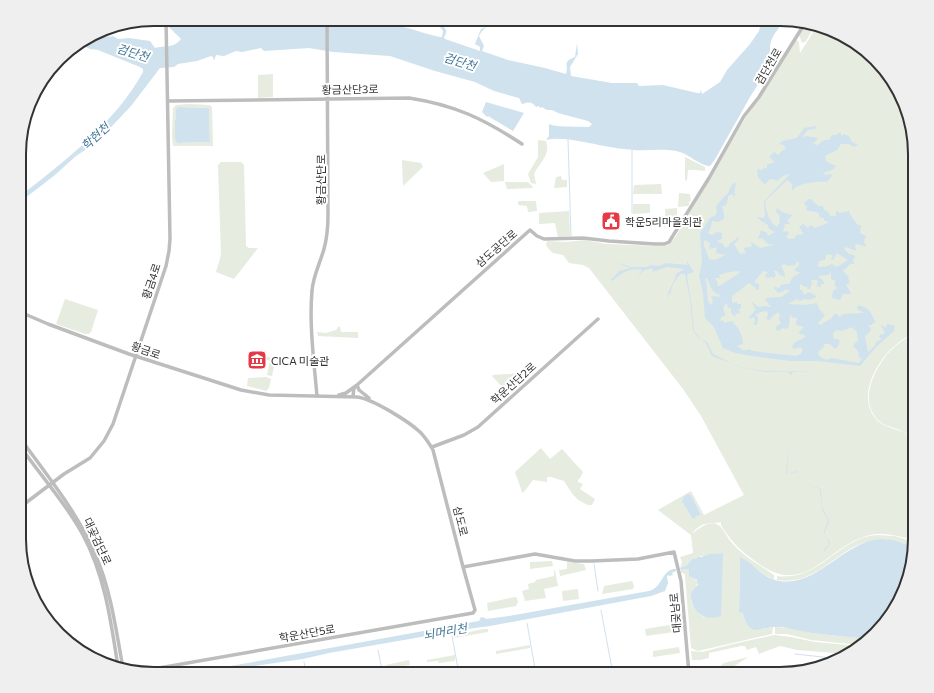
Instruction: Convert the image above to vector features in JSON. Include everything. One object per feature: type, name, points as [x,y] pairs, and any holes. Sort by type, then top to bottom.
[{"type":"street","name":"황금4로","points":[[50,484],[90,458],[107,437],[113,424],[166,266],[169,251],[166,26]]},
{"type":"street","name":"황금산단로","points":[[317,396],[313,339],[312,291],[314,277],[324,248],[328,227],[327,26]]},
{"type":"street","name":"검단천로","points":[[759,98],[802,28]]},
{"type":"street","name":"황금산단3로","points":[[168,101],[401,98],[432,102],[475,116],[496,127],[522,144]]},
{"type":"street","name":"삼도공단로","points":[[353,396],[354,388],[357,384],[530,230],[537,236],[544,239],[583,238],[656,244],[664,244],[669,242],[706,184],[744,116],[759,98]]},
{"type":"street","name":"황금로","points":[[26,315],[136,356],[224,385],[269,395]]},
{"type":"street","name":"학운산단2로","points":[[432,447],[464,435],[478,427],[598,319]]},
{"type":"street","points":[[334,396],[346,393],[357,384],[360,391],[375,403]]},
{"type":"street","name":"삼도로","points":[[269,395],[353,396],[365,398],[412,426],[423,436],[432,447],[434,453],[473,606]]},
{"type":"street","name":"대곶검단로","points":[[26,447],[78,526],[94,559],[104,590],[117,661]]},
{"type":"street","name":"대곶검단로","points":[[26,454],[78,520],[96,556],[105,579],[113,611],[122,663]]},
{"type":"street","points":[[26,503],[50,484]]},
{"type":"street","name":"대곶남로","points":[[463,567],[535,554],[575,561],[592,561],[635,559],[674,552],[682,583],[688,667]]},
{"type":"street","name":"학운산단5로","points":[[165,667],[473,613],[473,606]]},
{"type":"shaded area","points":[[803,28],[812,30],[806,41],[802,43],[799,35]]},
{"type":"shaded area","points":[[814,31],[844,43],[858,52],[882,76],[895,97],[906,129],[908,146],[908,336],[890,350],[879,365],[870,383],[868,402],[871,411],[879,422],[885,426],[903,432],[908,436],[908,538],[887,534],[870,535],[841,549],[816,566],[804,572],[791,575],[776,573],[759,564],[733,542],[721,525],[721,522],[704,524],[697,528],[693,533],[701,527],[707,525],[718,525],[732,543],[742,552],[774,575],[774,580],[740,557],[739,612],[742,612],[744,619],[750,627],[761,629],[773,627],[772,634],[698,651],[691,648],[685,577],[684,573],[681,573],[681,570],[689,569],[689,574],[698,582],[691,597],[691,601],[698,613],[704,617],[722,553],[698,556],[696,559],[692,559],[687,565],[680,568],[682,562],[680,557],[693,553],[691,535],[658,510],[691,491],[704,515],[744,495],[701,416],[683,389],[589,268],[583,265],[569,263],[563,255],[553,253],[546,245],[547,241],[566,242],[585,240],[606,244],[660,246],[669,244],[676,236],[747,115],[796,39],[799,42],[800,53]],"holes":[[[689,494],[691,495],[701,513],[692,518],[683,502],[684,496]]]},
{"type":"shaded area","points":[[273,74],[273,97],[258,98],[258,75]]},
{"type":"shaded area","points":[[176,105],[209,105],[212,107],[213,146],[173,146],[173,108]],"holes":[[[179,107],[209,109],[210,142],[177,143],[175,139],[176,110]]]},
{"type":"shaded area","points":[[538,140],[546,141],[547,150],[534,174],[536,184],[531,183],[528,174],[538,157]]},
{"type":"shaded area","points":[[685,157],[705,167],[705,171],[688,170],[687,180],[685,181]]},
{"type":"shaded area","points":[[402,160],[421,163],[423,167],[403,186]]},
{"type":"shaded area","points":[[221,162],[241,162],[244,165],[246,246],[249,248],[258,248],[234,279],[216,272],[221,255],[218,165]]},
{"type":"shaded area","points":[[504,164],[504,181],[491,182],[483,173]]},
{"type":"shaded area","points":[[561,176],[562,180],[567,180],[567,187],[554,188],[556,177]]},
{"type":"shaded area","points":[[505,182],[528,182],[533,187],[507,189]]},
{"type":"shaded area","points":[[661,184],[662,194],[633,194],[634,185]]},
{"type":"shaded area","points":[[679,193],[690,194],[691,201],[689,201],[689,206],[678,207]]},
{"type":"shaded area","points":[[519,201],[536,201],[537,211],[528,212],[527,206],[518,205]]},
{"type":"shaded area","points":[[633,204],[650,204],[650,213],[633,214]]},
{"type":"shaded area","points":[[677,208],[677,225],[666,226],[665,209]]},
{"type":"shaded area","points":[[569,211],[570,236],[558,237],[555,223],[539,224],[539,213]]},
{"type":"shaded area","points":[[65,299],[98,310],[89,334],[56,324]]},
{"type":"shaded area","points":[[339,326],[341,332],[358,332],[358,338],[318,336],[317,332],[326,333],[336,330]]},
{"type":"shaded area","points":[[908,337],[908,435],[880,422],[872,412],[869,403],[871,384],[879,366],[890,351]]},
{"type":"shaded area","points":[[265,356],[273,358],[273,362],[275,362],[272,376],[267,375],[270,361],[262,358]]},
{"type":"shaded area","points":[[533,372],[509,394],[492,376],[493,375]]},
{"type":"shaded area","points":[[266,377],[271,379],[269,388],[266,391],[247,386],[248,378]]},
{"type":"shaded area","points":[[541,448],[550,459],[562,449],[583,472],[578,482],[583,484],[580,489],[595,499],[592,505],[583,503],[576,498],[564,481],[551,477],[547,477],[547,482],[533,480],[523,493],[522,492],[515,472]]},
{"type":"shaded area","points":[[876,535],[895,536],[908,540],[908,545],[890,540],[875,540],[862,543],[850,549],[816,572],[805,577],[792,580],[777,580],[777,576],[792,576],[805,573],[850,544],[863,538]]},
{"type":"shaded area","points":[[552,561],[553,566],[530,569],[530,562]]},
{"type":"shaded area","points":[[567,562],[584,564],[586,570],[560,576],[559,570],[567,569]]},
{"type":"shaded area","points":[[554,570],[558,586],[544,589],[546,598],[525,601],[522,591],[529,589],[528,584],[535,582],[536,580],[554,576]]},
{"type":"shaded area","points":[[632,581],[634,586],[633,589],[602,594],[604,586]]},
{"type":"shaded area","points":[[578,589],[579,599],[563,601],[562,591]]},
{"type":"shaded area","points":[[515,597],[517,598],[518,602],[516,606],[488,611],[487,603]]},
{"type":"shaded area","points":[[681,623],[681,631],[646,636],[645,629]]},
{"type":"shaded area","points":[[775,627],[792,628],[811,633],[861,638],[853,644],[811,640],[787,634],[775,634]]},
{"type":"shaded area","points":[[488,629],[488,632],[454,638],[454,635]]},
{"type":"shaded area","points":[[774,635],[815,642],[851,645],[838,653],[797,650],[780,646],[759,654],[756,647],[747,650],[745,646],[741,646],[709,653],[709,658],[692,660],[691,651],[702,652]]},
{"type":"shaded area","points":[[530,645],[530,648],[496,654],[496,651]]},
{"type":"shaded area","points":[[679,647],[680,653],[653,657],[653,651]]},
{"type":"shaded area","points":[[455,655],[455,661],[439,663],[438,661],[427,662],[427,660]]},
{"type":"shaded area","points":[[748,657],[733,667],[719,667],[724,663]]},
{"type":"shaded area","points":[[409,660],[410,665],[386,667],[386,665]]},
{"type":"water","points":[[401,26],[442,37],[443,31],[439,26],[443,26],[446,29],[445,39],[480,51],[480,47],[475,44],[481,29],[486,27],[479,36],[484,46],[482,51],[508,60],[566,74],[567,62],[575,57],[577,43],[578,54],[570,67],[571,76],[612,83],[637,83],[639,86],[663,85],[697,93],[700,93],[701,90],[702,94],[720,82],[727,70],[750,44],[759,31],[760,26],[780,26],[771,41],[770,50],[772,63],[750,97],[710,166],[702,164],[684,153],[674,151],[634,150],[567,139],[546,140],[549,136],[549,124],[589,127],[592,124],[588,121],[552,110],[547,110],[542,107],[540,108],[539,106],[536,107],[528,102],[522,104],[519,98],[494,91],[475,82],[390,56],[333,52],[309,48],[264,51],[261,48],[242,52],[236,51],[224,56],[216,55],[214,61],[213,57],[211,56],[197,61],[178,64],[174,67],[160,68],[131,106],[97,142],[76,156],[55,175],[26,197],[26,191],[88,140],[119,108],[143,72],[143,69],[140,67],[98,50],[85,47],[97,39],[104,36],[113,36],[118,39],[129,38],[150,41],[155,48],[172,45],[181,39],[169,27]]},
{"type":"water","points":[[486,102],[524,113],[513,131],[488,116],[487,117],[482,112]]},
{"type":"water","points":[[179,107],[209,109],[210,142],[177,143],[175,139],[175,120],[176,109]]},
{"type":"water","points":[[816,126],[815,129],[808,130],[801,138],[806,136],[818,138],[813,144],[817,145],[824,140],[829,140],[832,135],[836,135],[840,132],[842,137],[843,134],[849,136],[852,142],[858,145],[854,147],[849,144],[841,144],[837,150],[825,156],[826,161],[836,166],[834,169],[823,173],[825,175],[832,175],[826,182],[817,182],[797,186],[792,191],[792,184],[787,180],[765,201],[771,222],[777,227],[780,222],[780,216],[776,212],[777,208],[782,212],[792,215],[787,220],[790,224],[785,224],[783,232],[787,231],[789,233],[786,237],[789,239],[795,238],[796,235],[804,234],[799,227],[803,224],[808,228],[811,225],[815,228],[828,223],[827,221],[824,221],[824,218],[819,217],[819,213],[806,210],[807,207],[804,203],[811,199],[818,206],[823,206],[824,210],[827,211],[830,216],[836,216],[836,210],[839,213],[849,211],[858,225],[861,225],[860,233],[866,236],[864,242],[866,247],[857,244],[855,245],[856,251],[846,247],[844,249],[849,254],[855,256],[853,260],[854,264],[850,264],[843,271],[849,277],[848,279],[850,282],[846,285],[851,293],[850,294],[843,294],[840,300],[832,298],[833,291],[837,288],[834,284],[836,281],[831,279],[831,272],[828,275],[818,276],[825,283],[821,284],[821,287],[817,286],[818,281],[816,280],[811,280],[812,283],[810,289],[801,284],[800,285],[800,290],[802,290],[804,295],[809,292],[816,296],[815,298],[799,301],[797,299],[788,304],[805,305],[817,303],[819,309],[825,315],[818,323],[820,325],[832,318],[834,314],[837,314],[839,317],[844,314],[863,313],[858,310],[857,306],[866,308],[873,316],[875,322],[868,325],[871,329],[865,336],[868,352],[875,346],[876,342],[882,339],[879,337],[880,335],[885,333],[881,325],[886,328],[887,324],[895,326],[894,331],[877,346],[860,366],[818,361],[790,361],[735,353],[723,348],[714,327],[705,318],[703,294],[699,275],[702,263],[700,233],[710,218],[716,215],[716,206],[728,193],[731,186],[736,183],[734,194],[736,194],[734,196],[736,200],[732,194],[728,196],[726,205],[722,207],[724,219],[718,222],[712,221],[708,233],[712,235],[717,232],[722,233],[722,239],[717,241],[723,244],[725,248],[739,236],[738,240],[734,244],[740,254],[746,253],[744,248],[752,246],[751,242],[760,248],[774,245],[768,244],[762,238],[758,239],[761,230],[767,233],[768,236],[775,232],[769,229],[768,225],[757,217],[764,218],[764,201],[790,174],[783,176],[778,181],[772,179],[768,180],[767,183],[764,184],[758,177],[757,170],[762,170],[765,167],[767,169],[767,164],[774,163],[769,157],[774,152],[778,155],[786,149],[784,145],[779,144],[782,141],[797,138],[804,128]],"holes":[[[706,240],[710,243],[709,249],[717,247],[716,253],[726,255],[714,260],[709,259],[704,246],[704,241]],[[837,253],[848,260],[837,267],[832,264],[825,267],[818,266],[819,261],[825,260],[826,255],[829,254],[833,256],[831,259],[833,260]],[[799,262],[799,265],[794,270],[800,273],[793,277],[789,284],[781,285],[779,288],[774,288],[778,293],[784,291],[785,289],[790,291],[781,297],[765,299],[771,307],[758,307],[751,301],[756,310],[749,317],[750,319],[754,317],[755,321],[753,324],[757,325],[758,318],[755,314],[767,311],[768,315],[766,319],[770,320],[778,312],[781,323],[776,327],[776,330],[778,331],[789,327],[790,314],[793,318],[797,318],[796,325],[804,327],[798,333],[805,335],[805,337],[794,343],[792,347],[794,349],[801,347],[803,350],[801,354],[796,356],[752,351],[749,349],[743,350],[737,346],[743,344],[743,341],[740,332],[734,323],[732,321],[724,323],[723,320],[720,321],[721,317],[726,315],[723,309],[725,304],[726,303],[729,308],[731,308],[731,313],[735,317],[736,313],[738,314],[740,312],[738,309],[741,309],[741,304],[737,304],[737,302],[732,303],[732,296],[749,283],[755,287],[756,290],[759,289],[759,284],[755,283],[755,281],[763,271],[768,272],[765,276],[767,278],[774,278],[776,275],[774,271],[776,270],[780,275],[785,277],[781,266],[784,264],[788,266],[795,265]],[[729,272],[740,272],[717,286],[718,284],[715,278],[720,278],[719,275]],[[705,278],[707,278],[713,291],[720,295],[719,297],[711,297],[713,301],[712,304],[710,304],[708,298]],[[851,327],[857,332],[858,341],[853,346],[858,351],[859,357],[862,359],[859,363],[832,358],[826,360],[819,356],[818,352],[823,348],[824,344],[830,344],[834,348],[837,348],[840,341],[838,339],[834,339],[833,333],[837,330],[843,330]]]},
{"type":"water","points":[[687,261],[694,272],[688,274],[687,277],[691,301],[694,331],[701,339],[693,330],[690,299],[685,274],[680,274],[672,286],[671,295],[670,292],[666,300],[676,274],[684,269],[667,267],[652,272],[653,269],[649,269],[642,272],[637,277],[642,270],[633,269],[612,281],[610,279],[612,279],[619,271],[630,268],[615,262],[631,267],[647,267],[651,265],[659,266],[666,263],[687,265]]},
{"type":"water","points":[[701,339],[707,342],[713,354],[733,364],[712,356],[706,343]]},
{"type":"water","points":[[740,367],[763,371],[818,372],[793,372],[791,375],[788,372],[765,372]]},
{"type":"water","points":[[790,377],[789,446],[787,473],[788,474],[786,473],[789,445]]},
{"type":"water","points":[[813,486],[821,489],[822,507],[829,521],[825,534],[824,532],[828,520],[822,510],[820,489]]},
{"type":"water","points":[[688,494],[691,495],[701,514],[695,517],[695,519],[692,518],[682,501],[684,496]]},
{"type":"water","points":[[826,537],[830,543],[824,552],[825,548],[829,544]]},
{"type":"water","points":[[881,539],[893,540],[908,545],[908,547],[906,564],[895,596],[882,617],[861,638],[811,633],[783,627],[755,630],[750,628],[746,623],[742,612],[739,613],[740,557],[770,578],[775,580],[790,581],[803,579],[854,548],[867,542]]},
{"type":"water","points":[[723,553],[721,616],[716,618],[705,617],[697,611],[692,602],[691,593],[698,585],[697,580],[689,576],[689,569],[681,570],[680,568],[687,565],[692,559],[696,559],[698,556],[701,557],[710,554]]},
{"type":"water","name":"뇌머리천","points":[[676,569],[676,571],[672,573],[673,575],[667,576],[668,583],[665,591],[651,596],[490,626],[329,653],[303,659],[248,667],[225,667],[479,621],[481,617],[486,619],[509,616],[649,591],[657,586],[669,571]]},
{"type":"waterway","points":[[568,139],[571,237]]},
{"type":"waterway","points":[[632,150],[632,213]]},
{"type":"waterway","points":[[594,564],[598,591]]},
{"type":"waterway","points":[[601,610],[612,667]]},
{"type":"waterway","points":[[527,623],[535,667]]},
{"type":"waterway","name":"뇌머리천","points":[[452,636],[458,667]]},
{"type":"waterway","points":[[378,650],[382,667]]},
{"type":"waterway","points":[[795,654],[828,658]]},
{"type":"waterway","points":[[304,662],[305,667]]},
{"type":"place","name":"학운5리마을회관","points":[[611,221]]},
{"type":"place","name":"CICA 미술관","points":[[257,360]]},
{"type":"water label","name":"검단천","points":[[133,52]]},
{"type":"water label","name":"검단천","points":[[460,61]]},
{"type":"water label","name":"학현천","points":[[95,136]]}]
